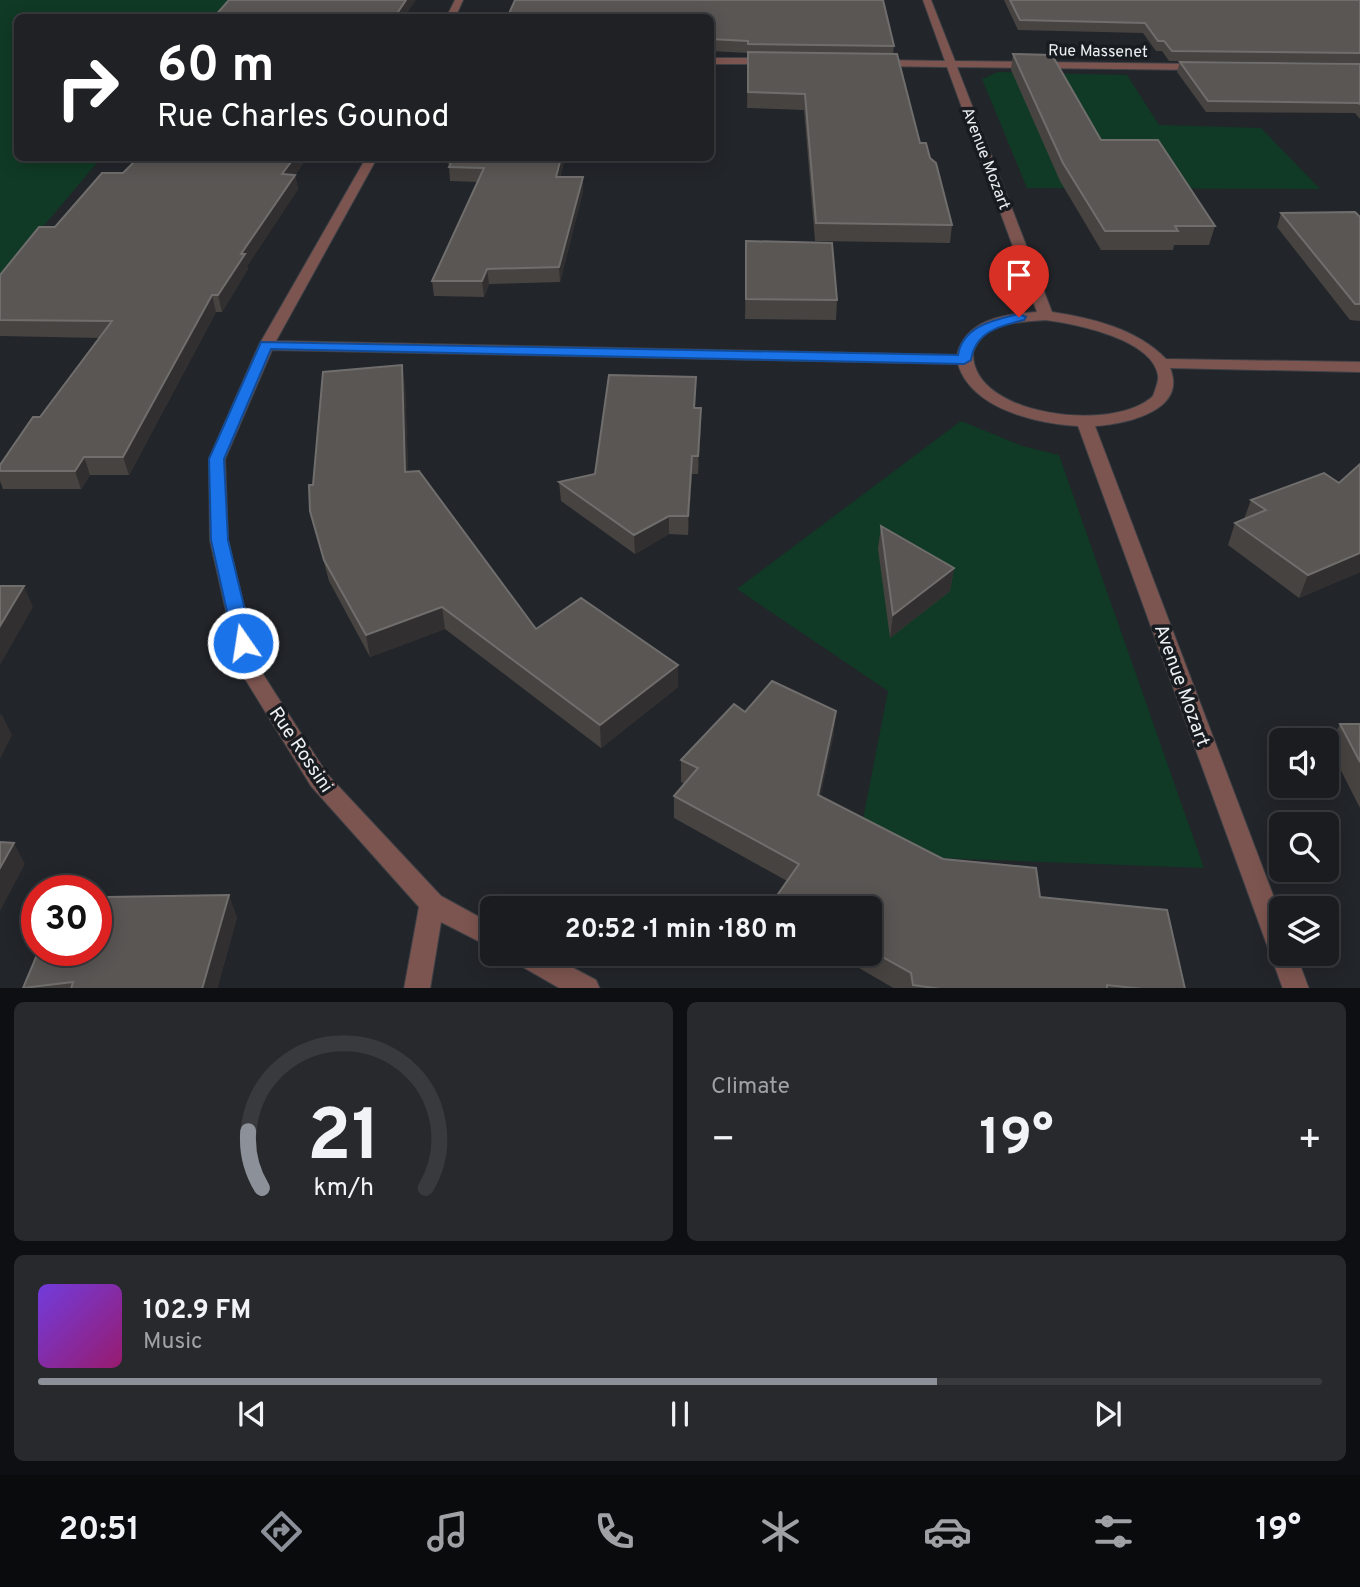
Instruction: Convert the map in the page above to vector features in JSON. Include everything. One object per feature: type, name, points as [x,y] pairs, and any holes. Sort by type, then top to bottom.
[{"type":"street","name":"Avenue Mozart","points":[[927,0],[1046,316]]},
{"type":"street","points":[[714,61],[778,61]]},
{"type":"street","name":"Rue Massenet","points":[[872,62],[1211,67]]},
{"type":"street","name":"Rue Rossini","points":[[370,161],[266,345],[217,459],[219,540],[249,669],[319,780],[432,904],[480,930]]},
{"type":"street","points":[[1046,316],[1074,319],[1127,336],[1147,349],[1160,363],[1167,381],[1161,397],[1144,411],[1118,419],[1085,422],[1051,418],[1017,408],[990,394],[971,377],[964,360],[967,345],[978,332],[996,323],[1019,317],[1046,316]]},
{"type":"street","points":[[266,345],[964,360]]},
{"type":"street","points":[[1160,363],[1360,366]]},
{"type":"street","name":"Avenue Mozart","points":[[1085,422],[1269,916]]},
{"type":"street","points":[[417,988],[432,904]]},
{"type":"street","points":[[545,966],[585,988]]},
{"type":"street","name":"Avenue Mozart","points":[[1288,966],[1296,988]]},
{"type":"green space","points":[[0,0],[234,0],[222,14],[14,14],[14,161],[98,161],[0,278]]},
{"type":"green space","points":[[998,72],[1127,75],[1159,125],[1261,128],[1320,189],[1027,188],[982,79]]},
{"type":"green space","points":[[961,421],[1022,446],[1059,455],[1204,868],[856,855],[888,691],[737,589]]},
{"type":"building","points":[[229,0],[406,0],[397,14],[217,14]]},
{"type":"building","points":[[515,0],[883,0],[894,46],[748,44],[748,41],[714,39],[714,14],[509,14]]},
{"type":"building","points":[[1010,0],[1360,0],[1360,53],[1172,51],[1164,41],[1158,41],[1145,23],[1020,20]]},
{"type":"building","points":[[748,52],[897,54],[920,143],[926,143],[930,158],[936,163],[952,225],[816,223],[805,94],[748,92]]},
{"type":"building","points":[[1013,54],[1052,55],[1101,140],[1158,140],[1215,226],[1175,226],[1178,231],[1105,231],[1063,163]]},
{"type":"building","points":[[1180,62],[1360,64],[1360,104],[1208,101]]},
{"type":"building","points":[[135,161],[292,161],[282,174],[295,175],[241,254],[245,254],[218,295],[212,295],[123,457],[84,457],[75,471],[0,471],[0,465],[33,417],[40,417],[112,321],[0,320],[0,275],[39,227],[55,227],[102,173],[123,173]]},
{"type":"building","points":[[452,161],[560,161],[556,177],[583,177],[559,267],[487,269],[482,281],[432,281],[484,168],[449,167]]},
{"type":"building","points":[[1355,212],[1360,217],[1360,304],[1355,304],[1281,213]]},
{"type":"building","points":[[746,241],[832,243],[837,300],[746,299]]},
{"type":"building","points":[[402,365],[405,472],[419,471],[536,629],[581,598],[678,665],[600,725],[442,607],[366,635],[324,560],[310,511],[309,485],[313,485],[323,372]]},
{"type":"building","points":[[609,375],[696,377],[694,408],[701,408],[698,456],[692,456],[688,516],[669,516],[634,535],[559,482],[595,474]]},
{"type":"building","points":[[1360,464],[1360,553],[1308,575],[1235,523],[1266,510],[1251,500],[1324,473],[1339,483]]},
{"type":"building","points":[[881,526],[954,568],[893,615]]},
{"type":"building","points":[[0,586],[24,586],[0,626]]},
{"type":"building","points":[[772,681],[836,711],[818,795],[943,859],[1036,868],[1040,897],[1167,910],[1185,988],[1107,985],[1107,988],[934,988],[913,985],[911,973],[882,957],[882,896],[777,896],[799,864],[674,796],[698,768],[681,760],[734,704],[745,712]]},
{"type":"building","points":[[1340,724],[1360,724],[1360,762]]},
{"type":"building","points":[[0,842],[14,843],[0,868]]},
{"type":"building","points":[[229,895],[202,988],[71,988],[73,982],[23,988],[32,966],[112,966],[112,897]]},
{"type":"route","points":[[243,643],[219,540],[217,459],[266,345],[964,360],[967,345],[978,332],[996,323],[1019,317]]}]
